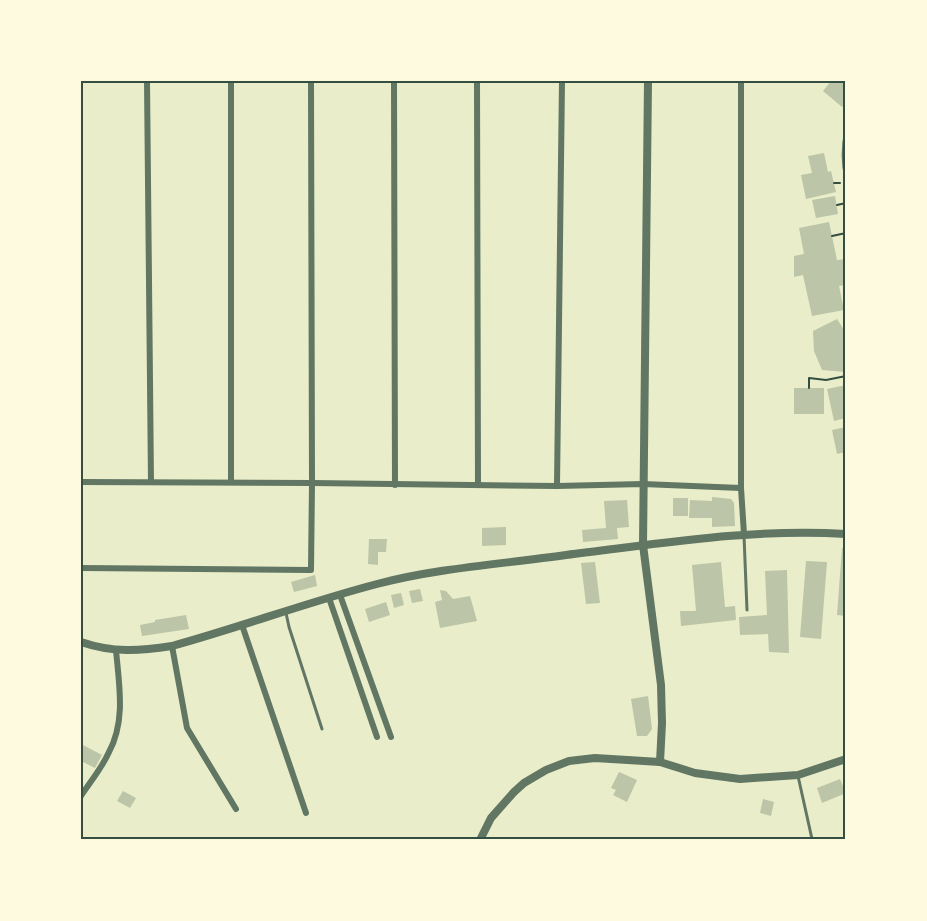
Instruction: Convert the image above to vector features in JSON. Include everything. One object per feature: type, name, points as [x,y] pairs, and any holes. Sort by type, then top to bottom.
[{"type":"street","points":[[147,81],[151,482]]},
{"type":"street","points":[[231,81],[231,482]]},
{"type":"street","points":[[81,568],[311,570],[311,81]]},
{"type":"street","points":[[394,81],[395,484]]},
{"type":"street","points":[[477,81],[478,485]]},
{"type":"street","points":[[556,486],[562,81]]},
{"type":"street","points":[[648,81],[644,545],[661,685],[660,762]]},
{"type":"street","points":[[741,81],[741,488],[744,534]]},
{"type":"street","points":[[81,482],[556,486],[643,484],[741,488]]},
{"type":"street","points":[[81,642],[116,650],[141,651],[172,646],[285,611],[341,599],[378,584],[438,572],[744,534],[792,532],[846,534]]},
{"type":"street","points":[[341,599],[391,736]]},
{"type":"street","points":[[331,602],[377,737]]},
{"type":"street","points":[[242,625],[306,813]]},
{"type":"street","points":[[172,646],[186,728],[236,809]]},
{"type":"street","points":[[81,796],[109,754],[118,729],[120,705],[116,650]]},
{"type":"street","points":[[480,840],[491,818],[524,783],[546,770],[582,758],[660,762],[695,773],[740,779],[798,775],[846,759]]},
{"type":"lane","points":[[846,130],[842,145],[846,179]]},
{"type":"lane","points":[[744,534],[747,610]]},
{"type":"lane","points":[[285,611],[322,729]]},
{"type":"lane","points":[[798,775],[812,839],[833,840]]},
{"type":"path","points":[[837,205],[846,203]]},
{"type":"path","points":[[832,236],[846,233]]},
{"type":"path","points":[[809,388],[809,378],[826,380],[846,376]]},
{"type":"building","points":[[831,81],[846,81],[846,102],[842,107],[823,91]]},
{"type":"building","points":[[824,153],[836,192],[806,199],[801,175],[812,173],[808,156]]},
{"type":"building","points":[[835,196],[838,214],[816,218],[812,200]]},
{"type":"building","points":[[829,222],[837,260],[846,259],[846,285],[839,286],[844,310],[812,316],[803,275],[794,277],[794,256],[804,254],[799,228]]},
{"type":"building","points":[[837,319],[846,333],[846,372],[822,370],[814,351],[813,331]]},
{"type":"building","points":[[846,385],[846,418],[834,421],[827,389]]},
{"type":"building","points":[[794,388],[824,388],[824,414],[794,414]]},
{"type":"building","points":[[846,427],[846,452],[837,454],[832,430]]},
{"type":"building","points":[[712,497],[731,499],[734,503],[735,526],[712,527],[712,518],[689,518],[690,500],[712,501]]},
{"type":"building","points":[[673,498],[688,498],[688,516],[673,516]]},
{"type":"building","points":[[627,500],[629,527],[617,528],[618,539],[583,542],[582,530],[606,528],[604,501]]},
{"type":"building","points":[[506,527],[506,545],[482,546],[482,528]]},
{"type":"building","points":[[369,539],[387,539],[386,552],[378,552],[378,565],[368,564]]},
{"type":"building","points":[[842,548],[846,548],[846,616],[837,615]]},
{"type":"building","points":[[806,561],[827,562],[821,639],[800,637]]},
{"type":"building","points":[[595,562],[600,603],[586,604],[581,563]]},
{"type":"building","points":[[721,562],[725,607],[735,606],[736,620],[681,626],[680,611],[696,611],[692,565]]},
{"type":"building","points":[[787,570],[789,653],[769,652],[768,634],[740,635],[739,617],[767,615],[765,571]]},
{"type":"building","points":[[315,575],[317,586],[294,592],[291,582]]},
{"type":"building","points":[[420,589],[423,601],[412,603],[409,591]]},
{"type":"building","points":[[440,590],[446,591],[453,599],[470,596],[477,621],[440,628],[435,602],[442,600]]},
{"type":"building","points":[[401,593],[404,605],[394,608],[391,595]]},
{"type":"building","points":[[386,602],[390,615],[369,622],[365,609]]},
{"type":"building","points":[[186,615],[189,629],[142,636],[140,625]]},
{"type":"building","points":[[648,696],[652,729],[647,736],[637,736],[631,699]]},
{"type":"building","points":[[81,744],[102,755],[95,768],[81,761]]},
{"type":"building","points":[[619,772],[637,780],[627,802],[613,795],[616,790],[611,788]]},
{"type":"building","points":[[840,779],[846,793],[822,803],[817,788]]},
{"type":"building","points":[[123,791],[136,798],[130,808],[117,801]]},
{"type":"building","points":[[763,799],[774,802],[771,816],[760,813]]}]
